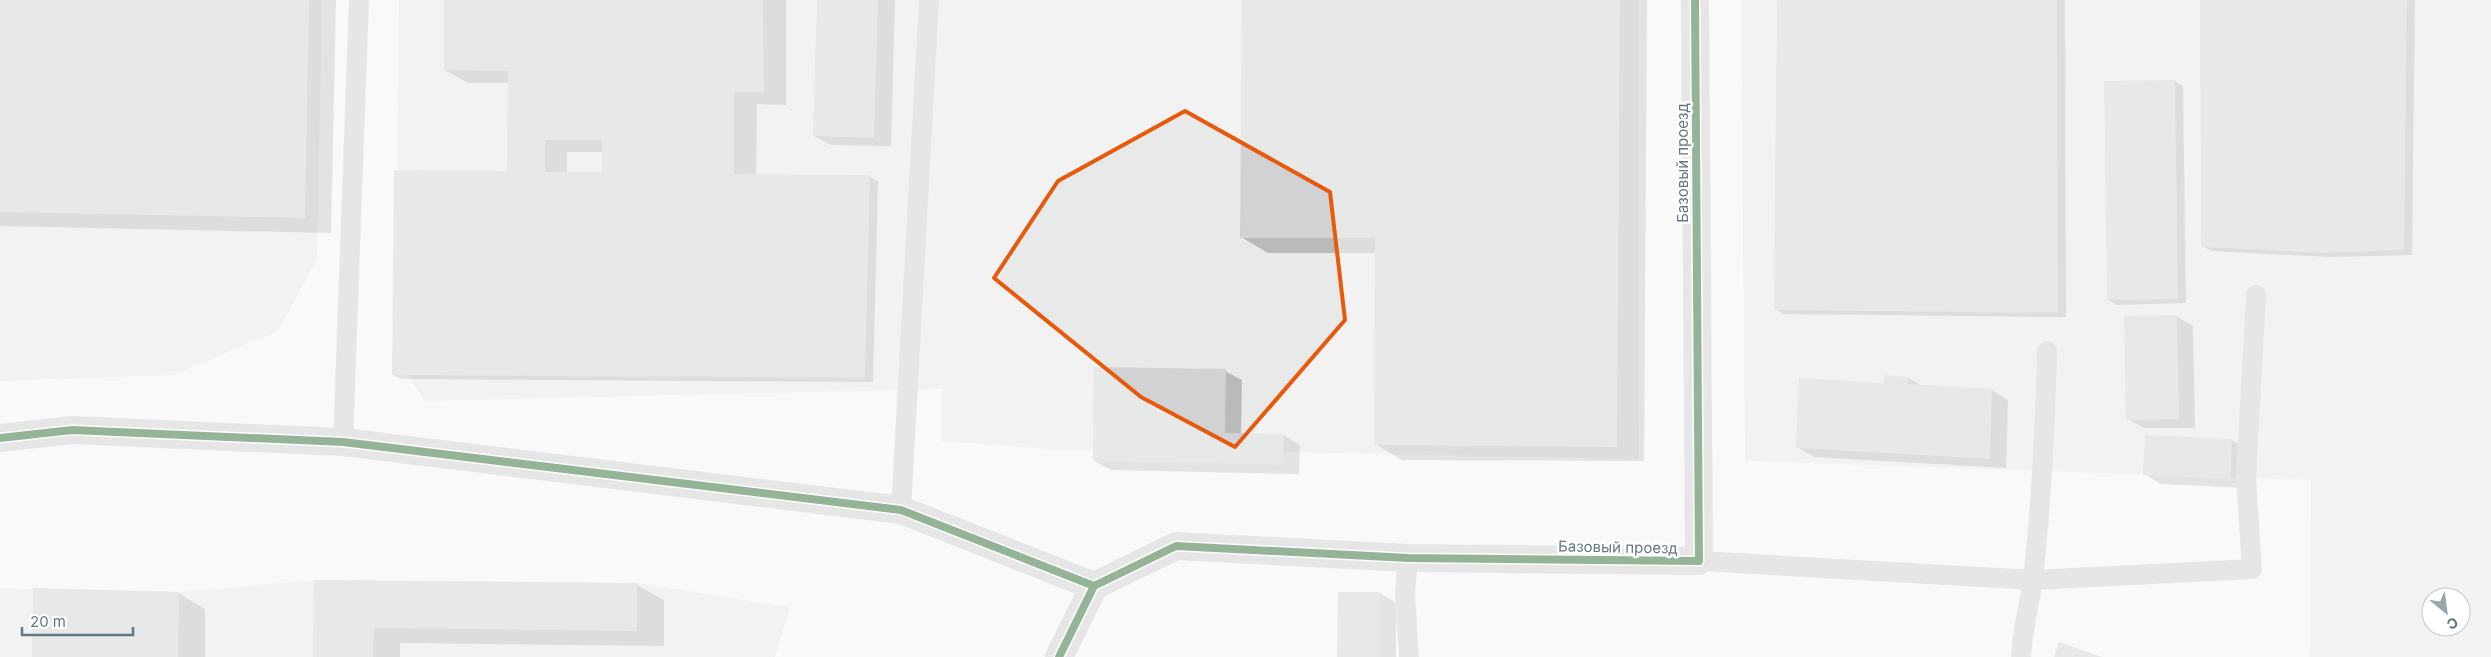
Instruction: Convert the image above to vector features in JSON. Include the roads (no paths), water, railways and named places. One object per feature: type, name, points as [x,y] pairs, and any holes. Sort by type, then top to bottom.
[{"type":"street","name":"Базовый проезд","points":[[1094,586],[1176,546],[1408,558],[1699,561],[1695,0]]},
{"type":"street","points":[[0,438],[72,430],[343,442],[901,510],[1094,586],[1059,657]]},
{"type":"lane","points":[[343,442],[359,0]]},
{"type":"lane","points":[[901,510],[929,0]]},
{"type":"lane","points":[[1699,561],[2033,580],[2252,569],[2246,479],[2256,295]]},
{"type":"lane","points":[[2021,657],[2021,638],[2033,580],[2043,473],[2047,351]]},
{"type":"lane","points":[[1408,558],[1405,592],[1409,657]]}]
